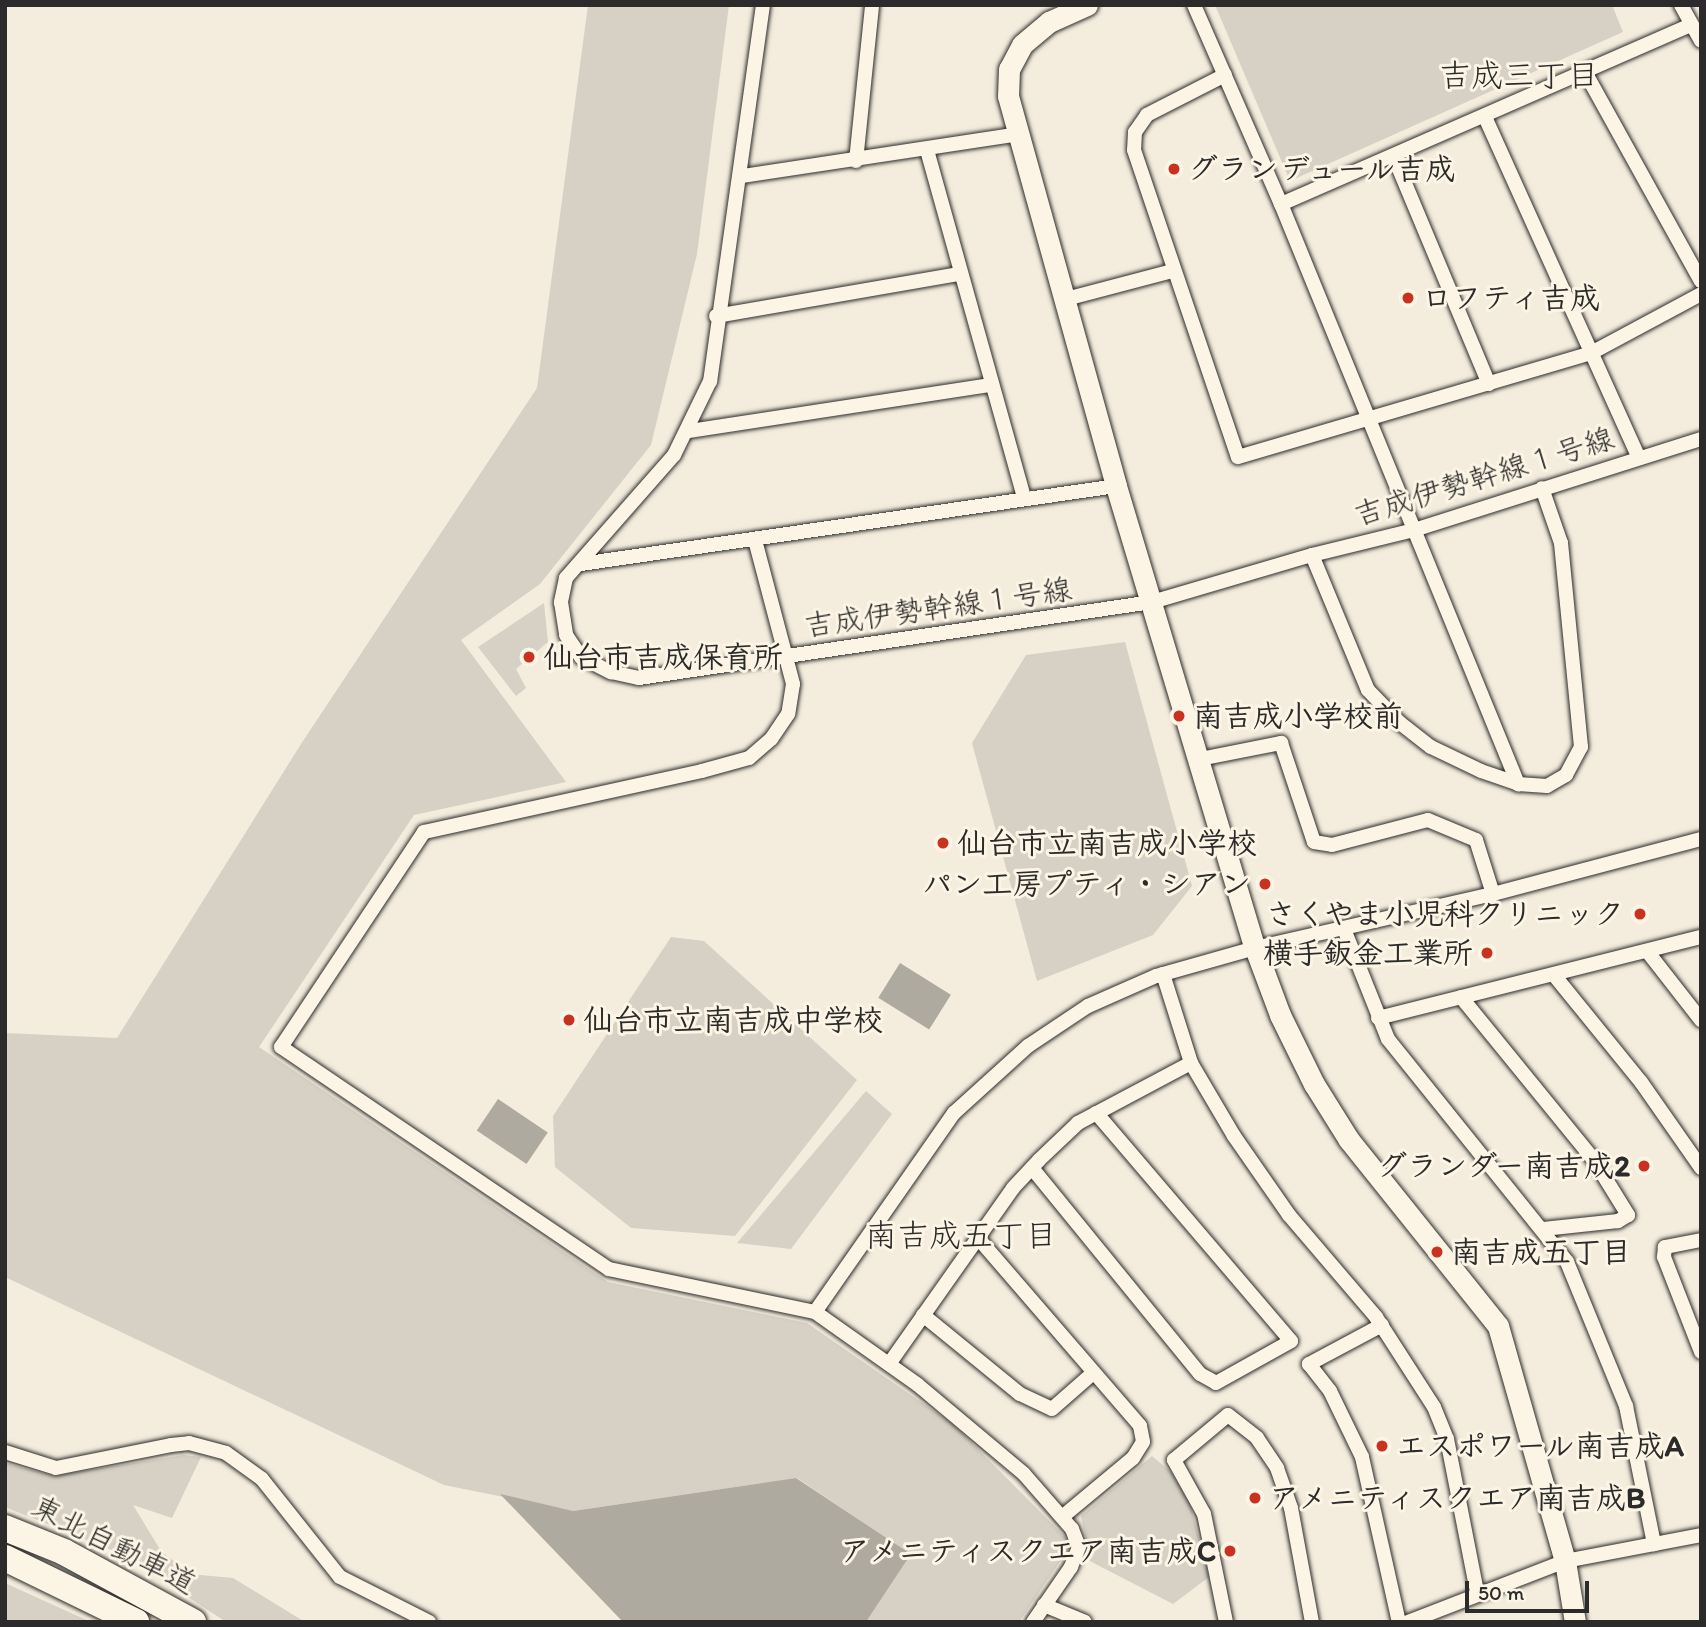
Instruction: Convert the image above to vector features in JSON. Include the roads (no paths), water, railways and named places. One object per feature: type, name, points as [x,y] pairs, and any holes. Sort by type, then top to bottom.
[{"type":"highway","name":"東北自動車道","points":[[5,1528],[64,1552],[193,1622]]},
{"type":"highway","name":"東北自動車道","points":[[5,1558],[136,1622]]},
{"type":"street","name":"吉成伊勢幹線１号線","points":[[763,5],[742,176],[716,316],[710,381],[689,431],[674,455],[582,564],[566,578],[561,602],[566,635],[581,657],[611,672],[639,678],[1152,602],[1312,555],[1414,530],[1638,456],[1701,439]]},
{"type":"street","points":[[856,161],[872,5]]},
{"type":"street","points":[[1087,5],[1049,22],[1022,45],[1009,69],[1008,96],[1021,134],[1116,486],[1255,948],[1285,1026],[1349,1140],[1498,1326],[1565,1561],[1575,1622]]},
{"type":"street","points":[[1194,5],[1281,204],[1518,784]]},
{"type":"street","points":[[1681,5],[1701,41]]},
{"type":"street","points":[[1281,204],[1394,157],[1690,25]]},
{"type":"street","points":[[1585,72],[1701,281]]},
{"type":"street","points":[[1225,75],[1147,115],[1135,132],[1134,150],[1172,271],[1238,457],[1591,353],[1701,294]]},
{"type":"street","points":[[1485,117],[1638,456]]},
{"type":"street","points":[[742,176],[856,161],[1021,134]]},
{"type":"street","points":[[927,150],[959,274],[1024,498]]},
{"type":"street","points":[[1394,157],[1489,384]]},
{"type":"street","points":[[1066,299],[1172,271]]},
{"type":"street","points":[[716,316],[959,274]]},
{"type":"street","points":[[689,431],[991,385]]},
{"type":"street","points":[[582,564],[1116,486]]},
{"type":"street","points":[[1312,555],[1368,690],[1431,747],[1518,784],[1547,786],[1566,775],[1581,747],[1565,566],[1542,488]]},
{"type":"street","points":[[755,540],[788,656],[793,684],[789,714],[771,739],[749,758],[424,832],[281,1047],[609,1269],[815,1312],[962,1419],[1024,1474],[1062,1517],[1079,1547],[1033,1622]]},
{"type":"street","points":[[1200,758],[1281,743],[1314,842],[1332,845],[1428,820],[1476,840],[1493,894]]},
{"type":"street","points":[[815,1312],[947,1122],[1028,1046],[1088,1006],[1163,974],[1255,948],[1493,894],[1701,839]]},
{"type":"street","points":[[1344,929],[1378,1018],[1422,1084],[1543,1229],[1567,1262],[1617,1381],[1654,1544]]},
{"type":"street","points":[[1378,1018],[1701,937]]},
{"type":"street","points":[[1647,951],[1701,1020]]},
{"type":"street","points":[[1163,974],[1191,1063],[1289,1215],[1382,1325],[1434,1407],[1447,1439],[1477,1592]]},
{"type":"street","points":[[1554,975],[1641,1082],[1701,1168]]},
{"type":"street","points":[[1461,998],[1594,1160],[1628,1215],[1618,1221],[1543,1229]]},
{"type":"street","points":[[889,1364],[978,1238],[1032,1168],[1078,1123],[1191,1063]]},
{"type":"street","points":[[1032,1168],[1200,1374],[1216,1383],[1291,1341],[1096,1114]]},
{"type":"street","points":[[978,1238],[1140,1426],[1143,1442],[1133,1458],[1062,1517]]},
{"type":"street","points":[[1701,1240],[1665,1247],[1664,1257],[1701,1352]]},
{"type":"street","points":[[923,1315],[1020,1394],[1052,1409],[1093,1373]]},
{"type":"street","points":[[1382,1325],[1309,1364],[1329,1391],[1362,1457],[1399,1622]]},
{"type":"street","points":[[1226,1622],[1204,1514],[1174,1460],[1228,1415],[1257,1438],[1277,1468],[1292,1508],[1312,1622]]},
{"type":"street","points":[[5,1451],[56,1468],[135,1449],[189,1443],[226,1453],[262,1479],[340,1577],[369,1588],[429,1622]]},
{"type":"street","points":[[1408,1622],[1477,1592],[1565,1561],[1701,1535]]},
{"type":"street","points":[[1044,1605],[1085,1622]]},
{"type":"place","name":"グランデュール吉成","points":[[1174,169]]},
{"type":"place","name":"ロフティ吉成","points":[[1408,298]]},
{"type":"place","name":"仙台市吉成保育所","points":[[529,657]]},
{"type":"place","name":"南吉成小学校前","points":[[1179,716]]},
{"type":"place","name":"仙台市立南吉成小学校","points":[[943,843]]},
{"type":"place","name":"パン工房プティ・シアン","points":[[1265,884]]},
{"type":"place","name":"さくやま小児科クリニック","points":[[1640,914]]},
{"type":"place","name":"横手鈑金工業所","points":[[1487,953]]},
{"type":"place","name":"仙台市立南吉成中学校","points":[[569,1020]]},
{"type":"place","name":"グランダー南吉成2","points":[[1644,1166]]},
{"type":"place","name":"南吉成五丁目","points":[[1437,1252]]},
{"type":"place","name":"エスポワール南吉成A","points":[[1382,1446]]},
{"type":"place","name":"アメニティスクエア南吉成B","points":[[1255,1498]]},
{"type":"place","name":"アメニティスクエア南吉成C","points":[[1230,1551]]},
{"type":"district","name":"吉成三丁目","points":[[1519,75]]},
{"type":"district","name":"南吉成五丁目","points":[[961,1235]]}]
